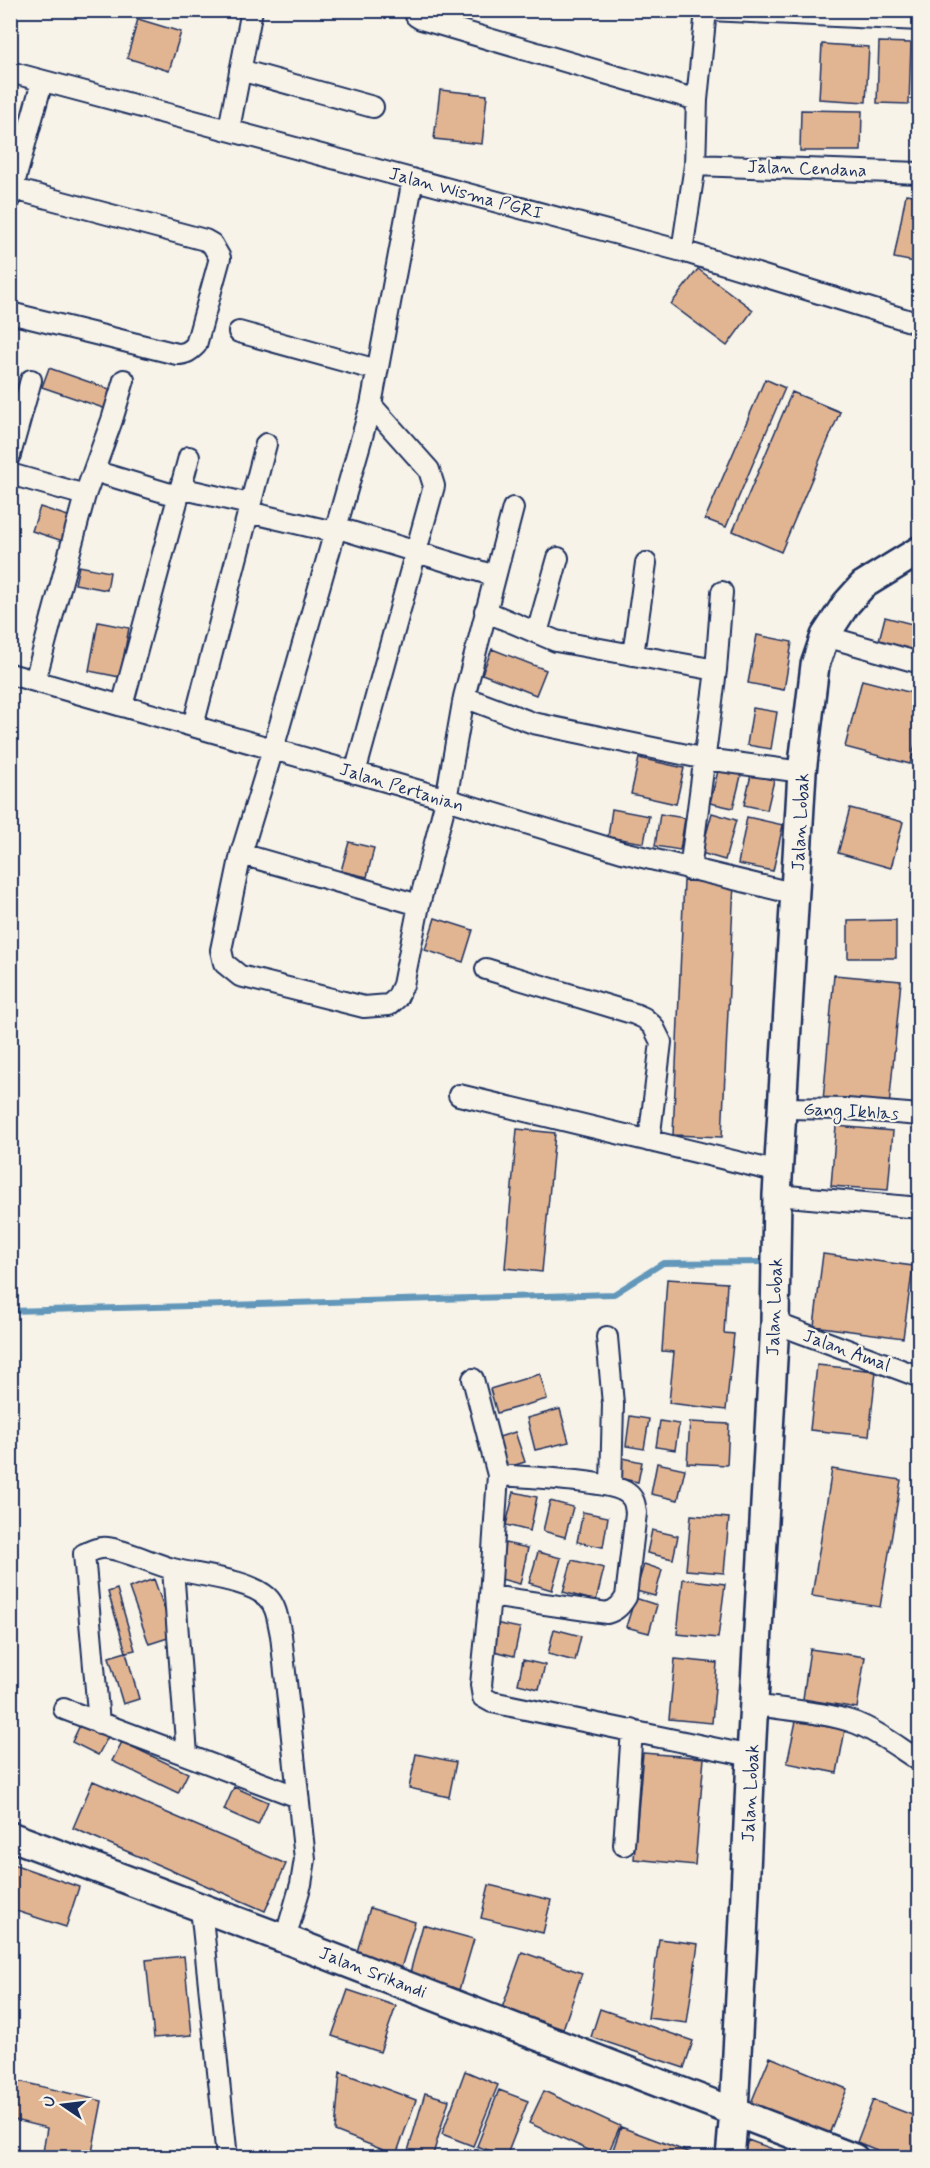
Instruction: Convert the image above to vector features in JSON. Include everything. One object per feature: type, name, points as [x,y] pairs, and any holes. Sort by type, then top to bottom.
[{"type":"main road","name":"Jalan Lobak","points":[[729,2157],[734,2111],[775,1323],[778,1183],[802,772],[815,665],[825,636],[840,611],[863,585],[920,550]]},
{"type":"main road","name":"Jalan Srikandi","points":[[10,1836],[854,2157]]},
{"type":"street","points":[[229,129],[252,10]]},
{"type":"street","points":[[414,10],[416,16],[421,20],[697,100]]},
{"type":"street","points":[[682,251],[695,165],[697,100],[708,10],[920,20]]},
{"type":"street","points":[[240,70],[373,106]]},
{"type":"street","name":"Jalan Wisma PGRI","points":[[11,74],[229,129],[682,251],[920,324]]},
{"type":"street","points":[[10,313],[184,354],[196,345],[220,258],[212,244],[205,240],[11,192],[42,82]]},
{"type":"street","name":"Jalan Cendana","points":[[695,165],[920,173]]},
{"type":"street","points":[[413,179],[370,405],[241,854],[221,950],[224,963],[240,976],[364,1006],[389,1005],[397,998],[403,986],[419,905],[446,800],[464,698],[513,508]]},
{"type":"street","points":[[239,332],[378,370]]},
{"type":"street","points":[[10,455],[31,380]]},
{"type":"street","points":[[36,681],[85,495],[124,380]]},
{"type":"street","points":[[355,773],[434,486],[429,470],[370,405]]},
{"type":"street","points":[[193,726],[266,444]]},
{"type":"street","points":[[122,706],[189,457]]},
{"type":"street","points":[[94,471],[416,550],[495,576]]},
{"type":"street","points":[[10,474],[85,495]]},
{"type":"street","points":[[537,633],[558,558]]},
{"type":"street","points":[[633,655],[646,563]]},
{"type":"street","points":[[690,870],[706,759],[722,592]]},
{"type":"street","points":[[486,611],[556,641],[716,670]]},
{"type":"street","points":[[825,636],[920,663]]},
{"type":"street","name":"Jalan Pertanian","points":[[10,674],[690,870],[796,894]]},
{"type":"street","points":[[464,698],[533,723],[706,759],[802,772]]},
{"type":"street","points":[[241,854],[419,905]]},
{"type":"street","points":[[486,969],[635,1014],[653,1026],[661,1042],[649,1141]]},
{"type":"street","points":[[459,1095],[649,1141],[778,1183],[920,1208]]},
{"type":"street","name":"Gang Ikhlas","points":[[783,1108],[847,1109],[920,1115]]},
{"type":"street","name":"Jalan Amal","points":[[775,1323],[920,1377]]},
{"type":"street","points":[[607,1337],[613,1404],[611,1485]]},
{"type":"street","points":[[473,1379],[498,1475],[481,1685],[483,1697],[492,1702],[751,1756]]},
{"type":"street","points":[[490,1596],[607,1613],[615,1611],[626,1597],[636,1513],[635,1503],[628,1494],[611,1485],[498,1475]]},
{"type":"street","points":[[99,1722],[84,1554],[106,1548],[173,1569],[255,1589],[267,1597],[274,1606],[281,1635],[305,1859],[304,1873],[285,1939]]},
{"type":"street","points":[[173,1569],[187,1755]]},
{"type":"street","points":[[755,1706],[841,1718],[856,1723],[920,1761]]},
{"type":"street","points":[[64,1709],[298,1797]]},
{"type":"street","points":[[624,1845],[632,1730]]},
{"type":"street","points":[[201,1908],[227,2157]]},
{"type":"building","points":[[138,19],[181,32],[169,71],[127,58]]},
{"type":"building","points":[[879,42],[911,43],[909,104],[877,103]]},
{"type":"building","points":[[822,44],[869,47],[866,102],[819,99]]},
{"type":"building","points":[[440,90],[487,95],[482,144],[434,139]]},
{"type":"building","points":[[801,110],[862,111],[861,151],[800,151]]},
{"type":"building","points":[[918,115],[920,115],[920,169],[918,169]]},
{"type":"building","points":[[906,194],[920,196],[920,263],[894,258]]},
{"type":"building","points":[[698,269],[753,310],[727,346],[671,304]]},
{"type":"building","points":[[49,368],[118,392],[112,411],[42,387]]},
{"type":"building","points":[[765,379],[785,388],[726,527],[705,519]]},
{"type":"building","points":[[792,392],[840,412],[781,552],[733,531]]},
{"type":"building","points":[[40,507],[71,517],[63,541],[32,531]]},
{"type":"building","points":[[79,566],[110,572],[107,590],[75,584]]},
{"type":"building","points":[[885,617],[920,626],[920,655],[878,644]]},
{"type":"building","points":[[98,622],[129,628],[120,677],[89,671]]},
{"type":"building","points":[[757,635],[792,642],[784,690],[748,683]]},
{"type":"building","points":[[492,649],[546,670],[536,695],[482,674]]},
{"type":"building","points":[[862,680],[920,695],[920,727],[910,764],[845,747]]},
{"type":"building","points":[[753,708],[777,712],[771,749],[747,745]]},
{"type":"building","points":[[639,758],[684,768],[676,804],[631,794]]},
{"type":"building","points":[[719,767],[742,772],[733,808],[710,803]]},
{"type":"building","points":[[751,775],[774,780],[767,810],[744,805]]},
{"type":"building","points":[[850,808],[903,822],[891,868],[838,853]]},
{"type":"building","points":[[612,809],[649,816],[644,843],[608,837]]},
{"type":"building","points":[[712,813],[736,820],[725,860],[701,853]]},
{"type":"building","points":[[660,814],[685,818],[680,850],[655,846]]},
{"type":"building","points":[[747,817],[783,825],[773,871],[738,864]]},
{"type":"building","points":[[349,842],[374,848],[367,877],[341,871]]},
{"type":"building","points":[[684,881],[734,883],[722,1137],[673,1135]]},
{"type":"building","points":[[435,918],[473,930],[463,962],[425,950]]},
{"type":"building","points":[[896,920],[896,958],[848,958],[848,921]]},
{"type":"building","points":[[834,975],[901,981],[889,1107],[823,1101]]},
{"type":"building","points":[[836,1126],[893,1131],[888,1190],[831,1186]]},
{"type":"building","points":[[517,1129],[555,1133],[542,1272],[505,1268]]},
{"type":"building","points":[[823,1254],[913,1266],[903,1338],[814,1326]]},
{"type":"building","points":[[667,1279],[727,1283],[724,1333],[734,1334],[726,1410],[669,1403],[674,1352],[662,1351]]},
{"type":"building","points":[[817,1365],[876,1371],[869,1436],[810,1430]]},
{"type":"building","points":[[540,1374],[547,1399],[497,1413],[490,1389]]},
{"type":"building","points":[[560,1409],[569,1442],[535,1450],[527,1418]]},
{"type":"building","points":[[630,1416],[649,1419],[644,1449],[626,1446]]},
{"type":"building","points":[[660,1421],[679,1424],[675,1450],[656,1447]]},
{"type":"building","points":[[690,1422],[729,1424],[727,1465],[687,1463]]},
{"type":"building","points":[[515,1432],[525,1462],[505,1468],[496,1438]]},
{"type":"building","points":[[623,1458],[642,1462],[638,1482],[618,1478]]},
{"type":"building","points":[[657,1463],[685,1469],[678,1500],[651,1494]]},
{"type":"building","points":[[832,1469],[901,1480],[880,1607],[812,1596]]},
{"type":"building","points":[[514,1492],[537,1497],[530,1531],[506,1525]]},
{"type":"building","points":[[550,1501],[573,1507],[565,1537],[543,1531]]},
{"type":"building","points":[[583,1512],[608,1517],[603,1547],[577,1542]]},
{"type":"building","points":[[691,1515],[729,1518],[724,1573],[686,1570]]},
{"type":"building","points":[[652,1530],[678,1536],[673,1559],[647,1553]]},
{"type":"building","points":[[505,1543],[528,1548],[520,1584],[497,1578]]},
{"type":"building","points":[[538,1552],[561,1558],[552,1590],[529,1583]]},
{"type":"building","points":[[572,1560],[604,1568],[596,1601],[563,1592]]},
{"type":"building","points":[[644,1564],[662,1570],[655,1596],[636,1591]]},
{"type":"building","points":[[154,1579],[174,1636],[149,1644],[129,1588]]},
{"type":"building","points":[[683,1579],[725,1584],[718,1638],[677,1634]]},
{"type":"building","points":[[117,1589],[135,1650],[126,1652],[108,1592]]},
{"type":"building","points":[[635,1598],[657,1605],[649,1633],[626,1627]]},
{"type":"building","points":[[495,1623],[520,1628],[514,1656],[490,1650]]},
{"type":"building","points":[[554,1629],[581,1636],[575,1661],[548,1654]]},
{"type":"building","points":[[810,1649],[865,1657],[857,1708],[803,1699]]},
{"type":"building","points":[[126,1652],[139,1699],[123,1704],[109,1657]]},
{"type":"building","points":[[675,1659],[717,1663],[712,1723],[669,1719]]},
{"type":"building","points":[[523,1660],[545,1665],[539,1689],[518,1684]]},
{"type":"building","points":[[82,1721],[109,1735],[98,1755],[72,1742]]},
{"type":"building","points":[[796,1721],[845,1730],[837,1773],[787,1763]]},
{"type":"building","points":[[122,1742],[188,1773],[178,1793],[112,1761]]},
{"type":"building","points":[[643,1753],[704,1758],[695,1865],[634,1859]]},
{"type":"building","points":[[416,1754],[456,1762],[449,1797],[409,1788]]},
{"type":"building","points":[[93,1781],[286,1864],[265,1911],[73,1828]]},
{"type":"building","points":[[234,1787],[268,1802],[258,1825],[224,1810]]},
{"type":"building","points":[[10,1863],[79,1887],[66,1927],[10,1909]]},
{"type":"building","points":[[489,1885],[551,1900],[543,1933],[481,1918]]},
{"type":"building","points":[[370,1908],[415,1922],[401,1968],[356,1955]]},
{"type":"building","points":[[423,1925],[474,1939],[459,1990],[409,1976]]},
{"type":"building","points":[[659,1939],[698,1944],[687,2023],[648,2018]]},
{"type":"building","points":[[522,1952],[582,1973],[563,2029],[502,2008]]},
{"type":"building","points":[[184,1956],[192,2035],[154,2038],[146,1960]]},
{"type":"building","points":[[348,1990],[396,2006],[380,2052],[332,2036]]},
{"type":"building","points":[[600,2009],[693,2041],[684,2068],[591,2037]]},
{"type":"building","points":[[770,2057],[847,2089],[829,2134],[751,2103]]},
{"type":"building","points":[[465,2071],[498,2085],[473,2146],[442,2134]]},
{"type":"building","points":[[340,2072],[416,2100],[396,2155],[335,2131]]},
{"type":"building","points":[[10,2079],[102,2101],[91,2158],[42,2158],[47,2128],[10,2119]]},
{"type":"building","points":[[499,2090],[528,2101],[506,2157],[477,2146]]},
{"type":"building","points":[[544,2091],[620,2126],[606,2158],[529,2123]]},
{"type":"building","points":[[425,2093],[449,2100],[432,2158],[406,2158]]},
{"type":"building","points":[[873,2100],[920,2118],[920,2158],[897,2158],[857,2142]]},
{"type":"building","points":[[621,2127],[696,2155],[695,2158],[610,2158]]},
{"type":"building","points":[[748,2140],[797,2158],[742,2158]]},
{"type":"waterway","points":[[10,1311],[614,1294],[663,1263],[768,1262]]}]
